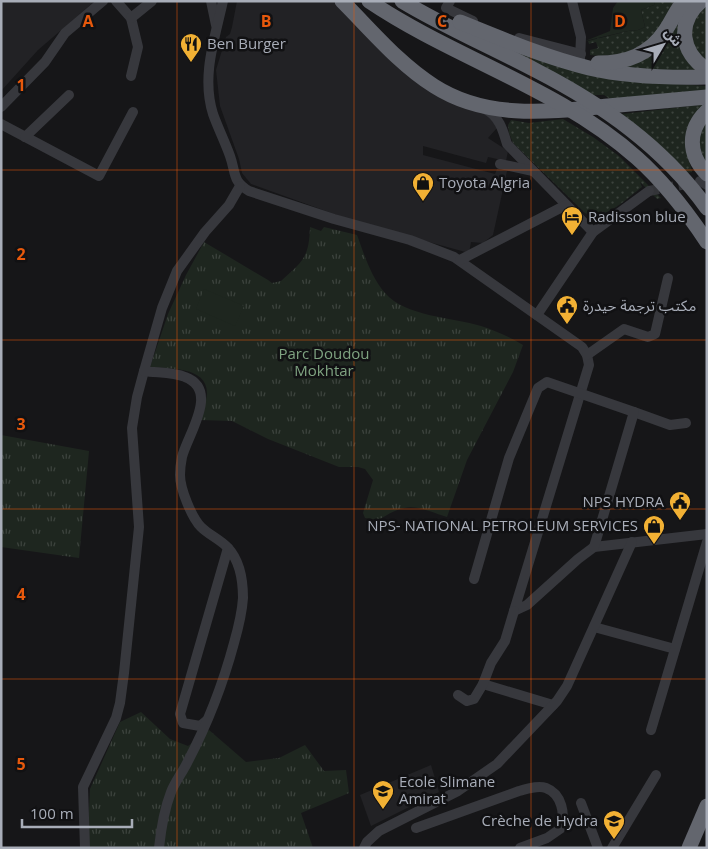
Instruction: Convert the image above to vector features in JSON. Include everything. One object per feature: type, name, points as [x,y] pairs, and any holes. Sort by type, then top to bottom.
[{"type":"highway","points":[[342,1],[393,52],[424,79],[440,90],[470,102],[501,110],[540,112],[707,97]]},
{"type":"highway","points":[[369,1],[406,24],[581,117],[626,148],[653,185],[672,195],[707,242]]},
{"type":"highway","points":[[402,1],[482,44],[537,70],[611,115],[649,144],[680,174],[703,187],[707,208]]},
{"type":"highway","points":[[416,1],[451,19],[504,41],[589,68],[629,75],[663,78],[707,77]]},
{"type":"highway","points":[[532,51],[617,62],[628,60],[643,53],[655,43],[684,1]]},
{"type":"highway","points":[[701,1],[689,16],[684,33],[688,50],[707,70]]},
{"type":"highway","points":[[707,111],[694,132],[692,146],[695,159],[707,174]]},
{"type":"highway","points":[[690,848],[707,806]]},
{"type":"street","points":[[1,107],[45,62],[65,33],[103,1]]},
{"type":"street","points":[[116,1],[130,18],[138,47],[131,76]]},
{"type":"street","points":[[130,18],[152,1]]},
{"type":"street","points":[[212,1],[217,29]]},
{"type":"street","points":[[223,1],[211,50],[208,77],[211,106],[230,157],[235,177],[240,186],[249,191],[317,214],[410,240],[460,260],[582,347],[587,355],[589,365],[505,641],[491,663],[483,684],[472,701],[467,702],[458,695]]},
{"type":"street","points":[[450,1],[446,8],[479,24],[581,58],[581,37],[572,1]]},
{"type":"street","points":[[25,137],[69,96]]},
{"type":"street","points":[[470,102],[495,116],[507,144],[593,232]]},
{"type":"street","points":[[1,124],[99,176],[133,112]]},
{"type":"street","points":[[500,164],[534,172]]},
{"type":"street","points":[[538,315],[593,232],[653,185]]},
{"type":"street","points":[[85,848],[83,787],[116,718],[124,673],[139,527],[132,428],[137,397],[162,308],[177,271],[205,232],[229,205],[240,186]]},
{"type":"street","points":[[460,260],[566,205]]},
{"type":"street","points":[[587,355],[624,329],[648,337],[655,334],[668,278]]},
{"type":"street","points":[[144,371],[184,376],[196,382],[201,393],[200,410],[182,456],[181,484],[200,527],[228,548],[237,564],[243,583],[243,601],[238,627],[223,681],[188,762],[171,791],[163,819],[159,848]]},
{"type":"street","points":[[474,579],[509,458],[538,388],[547,382],[670,425],[686,423]]},
{"type":"street","points":[[594,546],[634,412]]},
{"type":"street","points":[[514,611],[527,605],[594,546],[707,534]]},
{"type":"street","points":[[364,848],[367,842],[379,831],[458,791],[497,764],[553,705],[567,686],[632,542]]},
{"type":"street","points":[[651,730],[707,542]]},
{"type":"street","points":[[206,721],[200,726],[183,723],[180,714],[228,548]]},
{"type":"street","points":[[594,627],[675,649]]},
{"type":"street","points":[[483,684],[553,705]]},
{"type":"street","points":[[612,848],[656,775]]},
{"type":"street","points":[[416,828],[519,791],[534,787],[545,787],[558,799],[563,812],[563,823],[556,833],[527,847]]},
{"type":"street","points":[[581,803],[598,848]]},
{"type":"shaded area","points":[[1,1],[95,1],[38,50],[1,91]]},
{"type":"shaded area","points":[[237,1],[333,1],[399,65],[489,115],[497,128],[488,138],[508,151],[506,161],[488,157],[486,163],[423,146],[423,155],[495,174],[497,169],[507,171],[493,235],[483,243],[471,242],[469,253],[356,222],[251,184],[242,173],[239,159],[220,106],[216,70],[226,37],[230,34]]},
{"type":"shaded area","name":"Ecole Slimane Amirat","points":[[431,765],[439,792],[371,826],[360,795]]},
{"type":"green space","points":[[618,1],[655,1],[654,5],[641,10],[645,27],[585,41],[610,31],[613,8]]},
{"type":"green space","points":[[655,1],[674,1],[659,30],[651,39],[626,54],[590,55],[590,50],[598,48],[596,42],[589,44],[588,41],[645,27],[641,10],[654,5]]},
{"type":"green space","points":[[707,1],[707,66],[688,37],[701,5]]},
{"type":"green space","points":[[677,18],[682,23],[706,74],[620,67]]},
{"type":"green space","points":[[496,44],[677,84],[707,86],[707,93],[613,101],[604,95],[593,95]]},
{"type":"green space","points":[[707,104],[688,156],[692,172],[687,173],[661,146],[622,114]]},
{"type":"green space","points":[[563,119],[593,137],[619,156],[661,198],[657,199],[640,182],[642,187],[608,212],[593,215],[585,213],[513,143],[509,133],[508,125],[511,120],[529,123]]},
{"type":"green space","points":[[707,121],[707,163],[701,153],[700,137]]},
{"type":"green space","name":"Parc Doudou Mokhtar","points":[[310,227],[321,231],[324,227],[357,235],[368,265],[376,280],[385,293],[394,301],[417,312],[481,326],[503,334],[523,345],[513,372],[467,460],[447,517],[413,507],[398,510],[379,520],[365,518],[363,513],[373,480],[365,469],[339,467],[268,439],[232,421],[200,420],[207,394],[206,385],[201,378],[177,369],[150,367],[168,314],[204,242],[272,283],[281,281],[300,263],[308,246]]},
{"type":"green space","points":[[204,289],[244,306],[235,326],[196,309]]},
{"type":"green space","points":[[1,435],[89,451],[79,558],[1,547]]},
{"type":"green space","points":[[141,712],[170,739],[188,746],[209,730],[246,762],[279,758],[305,745],[324,771],[346,770],[349,793],[301,813],[313,848],[87,848],[90,789],[120,722]]},
{"type":"tunnel","points":[[649,191],[692,183]]},
{"type":"place","name":"Ben Burger","points":[[191,63]]},
{"type":"place","name":"Toyota Algria","points":[[423,202]]},
{"type":"place","name":"Radisson blue","points":[[572,236]]},
{"type":"place","name":"مكتب ترجمة حيدرة","points":[[567,325]]},
{"type":"place","name":"NPS HYDRA","points":[[680,521]]},
{"type":"place","name":"NPS- NATIONAL PETROLEUM SERVICES","points":[[654,545]]},
{"type":"place","name":"Ecole Slimane Amirat","points":[[383,810]]},
{"type":"place","name":"Crèche de Hydra","points":[[614,840]]}]
